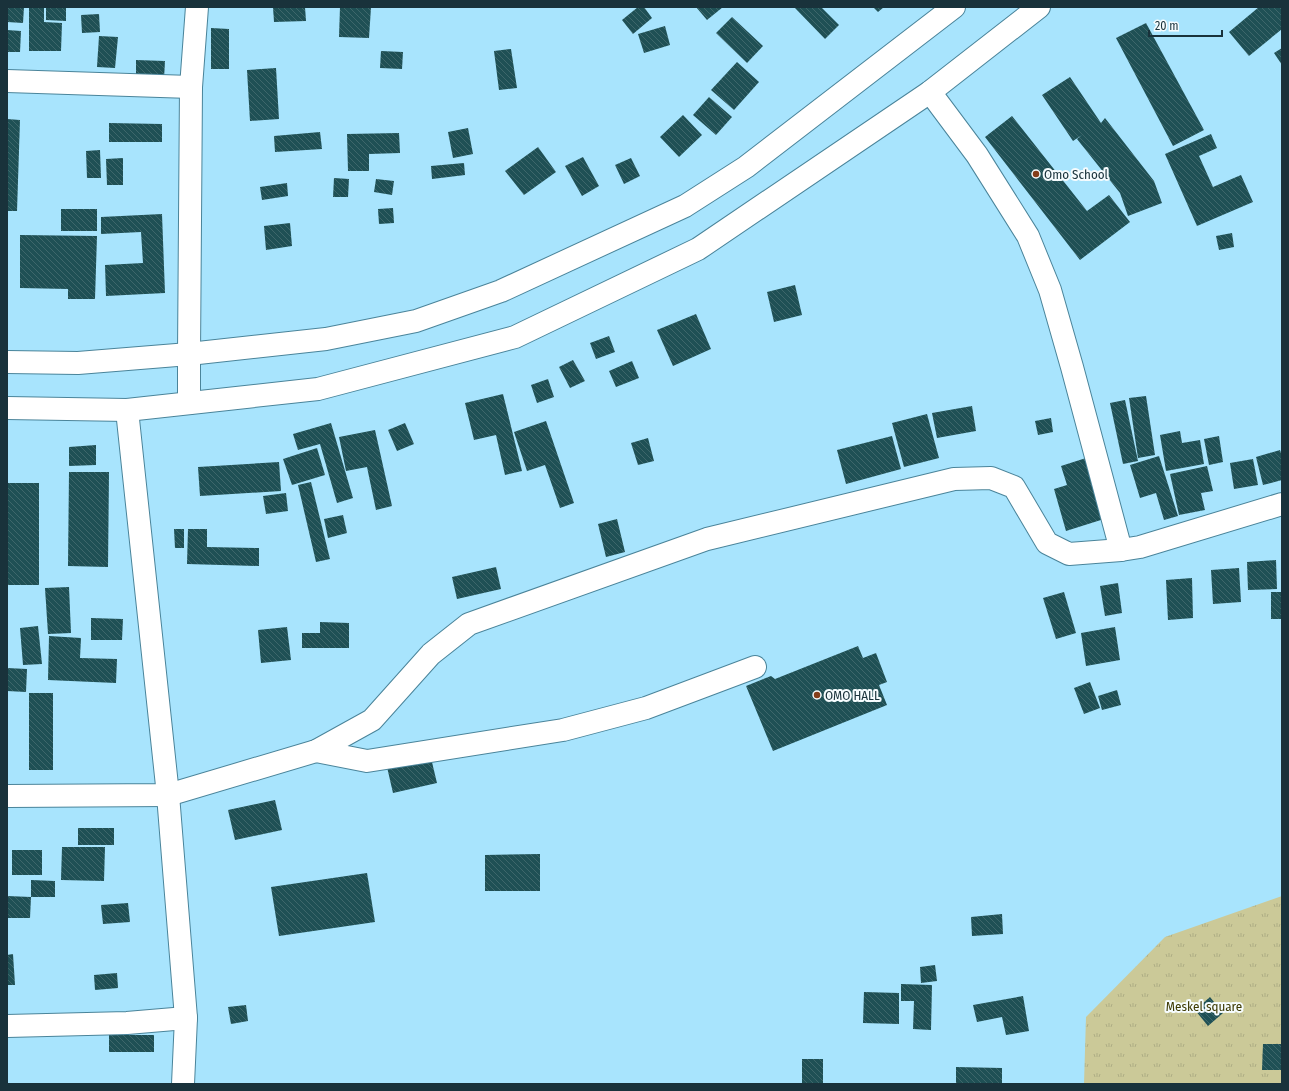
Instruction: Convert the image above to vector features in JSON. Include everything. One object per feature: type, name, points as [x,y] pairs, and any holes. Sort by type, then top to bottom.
[{"type":"main road","points":[[190,403],[191,87],[197,7]]},
{"type":"main road","points":[[7,362],[78,363],[189,354],[326,339],[416,321],[508,287],[685,206],[746,167],[954,7]]},
{"type":"main road","points":[[7,408],[127,410],[318,390],[515,337],[698,249],[930,92],[1039,7]]},
{"type":"main road","points":[[7,81],[191,87]]},
{"type":"main road","points":[[930,92],[977,155],[1028,236],[1050,290],[1121,550]]},
{"type":"main road","points":[[127,410],[168,795],[186,1018],[183,1084]]},
{"type":"main road","points":[[7,796],[168,795],[316,751],[372,720],[431,654],[468,624],[707,539],[954,479],[991,478],[1014,487],[1047,543],[1069,554],[1140,547],[1282,504]]},
{"type":"main road","points":[[316,751],[367,761],[563,730],[646,708],[755,667]]},
{"type":"main road","points":[[7,1026],[127,1023],[186,1018]]},
{"type":"green space","name":"Meskel square","points":[[1282,896],[1282,1084],[1084,1084],[1086,1017],[1165,937]]},
{"type":"building","points":[[7,7],[24,7],[23,23],[7,22]]},
{"type":"building","points":[[29,7],[44,7],[44,22],[62,23],[61,51],[29,51]]},
{"type":"building","points":[[46,7],[66,7],[66,21],[46,20]]},
{"type":"building","points":[[273,7],[305,7],[306,21],[274,22]]},
{"type":"building","points":[[340,7],[371,7],[369,38],[339,37]]},
{"type":"building","points":[[638,7],[644,7],[652,18],[633,34],[622,20]]},
{"type":"building","points":[[696,7],[723,7],[707,20]]},
{"type":"building","points":[[794,7],[821,7],[839,25],[825,39]]},
{"type":"building","points":[[873,7],[884,7],[878,12]]},
{"type":"building","points":[[1259,7],[1282,7],[1282,29],[1249,56],[1229,32]]},
{"type":"building","points":[[99,14],[100,32],[82,33],[81,15]]},
{"type":"building","points":[[732,17],[763,46],[747,63],[716,33]]},
{"type":"building","points":[[1146,23],[1204,130],[1173,146],[1116,38]]},
{"type":"building","points":[[665,26],[670,45],[644,53],[638,34]]},
{"type":"building","points":[[211,28],[229,29],[229,69],[211,69]]},
{"type":"building","points":[[7,30],[21,31],[20,52],[7,52]]},
{"type":"building","points":[[99,36],[118,37],[115,68],[97,67]]},
{"type":"building","points":[[1282,48],[1282,65],[1274,53]]},
{"type":"building","points":[[511,49],[517,88],[499,90],[494,51]]},
{"type":"building","points":[[381,51],[403,52],[402,69],[380,68]]},
{"type":"building","points":[[136,60],[165,61],[164,79],[136,79]]},
{"type":"building","points":[[737,62],[759,82],[734,110],[711,90]]},
{"type":"building","points":[[276,68],[279,119],[250,121],[247,70]]},
{"type":"building","points":[[1070,77],[1101,123],[1105,118],[1154,181],[1162,203],[1128,216],[1120,193],[1077,139],[1082,135],[1073,141],[1042,95]]},
{"type":"building","points":[[709,97],[732,117],[716,135],[693,115]]},
{"type":"building","points":[[683,115],[702,135],[679,157],[660,137]]},
{"type":"building","name":"Omo School","points":[[1012,116],[1087,211],[1109,195],[1130,222],[1080,260],[985,137]]},
{"type":"building","points":[[7,119],[20,120],[17,211],[7,211]]},
{"type":"building","points":[[109,123],[162,124],[162,142],[109,142]]},
{"type":"building","points":[[468,128],[473,154],[453,158],[448,132]]},
{"type":"building","points":[[320,132],[322,149],[275,152],[274,136]]},
{"type":"building","points":[[399,133],[400,153],[369,154],[369,171],[348,171],[347,134]]},
{"type":"building","points":[[1211,134],[1217,148],[1199,156],[1213,187],[1241,175],[1253,202],[1197,226],[1165,154]]},
{"type":"building","points":[[538,147],[556,172],[524,195],[505,171]]},
{"type":"building","points":[[100,150],[101,178],[87,178],[86,151]]},
{"type":"building","points":[[583,157],[599,186],[582,196],[565,166]]},
{"type":"building","points":[[123,158],[123,185],[107,185],[106,159]]},
{"type":"building","points":[[631,158],[640,176],[624,184],[615,165]]},
{"type":"building","points":[[464,163],[465,175],[432,179],[431,166]]},
{"type":"building","points":[[334,178],[349,179],[348,197],[333,197]]},
{"type":"building","points":[[376,179],[394,181],[392,195],[374,192]]},
{"type":"building","points":[[287,183],[288,196],[262,200],[260,187]]},
{"type":"building","points":[[393,208],[394,223],[379,224],[378,209]]},
{"type":"building","points":[[61,209],[97,209],[97,231],[61,231]]},
{"type":"building","points":[[162,214],[165,293],[106,296],[105,265],[143,263],[141,232],[101,234],[101,217]]},
{"type":"building","points":[[290,223],[292,246],[266,250],[264,226]]},
{"type":"building","points":[[1232,233],[1234,247],[1219,250],[1216,236]]},
{"type":"building","points":[[20,235],[97,236],[95,299],[68,299],[68,289],[20,288]]},
{"type":"building","points":[[795,285],[802,315],[774,322],[767,292]]},
{"type":"building","points":[[696,314],[711,349],[673,366],[657,330]]},
{"type":"building","points":[[609,336],[615,352],[596,359],[590,343]]},
{"type":"building","points":[[573,360],[585,381],[570,388],[559,367]]},
{"type":"building","points":[[632,361],[639,378],[616,387],[609,371]]},
{"type":"building","points":[[548,379],[554,397],[537,403],[531,385]]},
{"type":"building","points":[[503,394],[522,471],[505,475],[496,435],[474,440],[465,403]]},
{"type":"building","points":[[1146,396],[1155,455],[1138,458],[1129,398]]},
{"type":"building","points":[[1125,400],[1138,461],[1123,464],[1110,403]]},
{"type":"building","points":[[972,406],[976,431],[937,438],[932,413]]},
{"type":"building","points":[[927,414],[939,458],[904,467],[892,423]]},
{"type":"building","points":[[1051,418],[1053,432],[1038,435],[1035,421]]},
{"type":"building","points":[[546,421],[574,503],[560,508],[545,465],[527,471],[514,432]]},
{"type":"building","points":[[331,423],[353,498],[337,503],[320,444],[298,450],[293,434]]},
{"type":"building","points":[[405,423],[414,444],[397,451],[388,430]]},
{"type":"building","points":[[375,430],[392,506],[376,510],[367,467],[346,471],[339,437]]},
{"type":"building","points":[[1180,431],[1182,443],[1200,440],[1204,464],[1166,471],[1160,435]]},
{"type":"building","points":[[892,436],[901,469],[846,484],[837,450]]},
{"type":"building","points":[[1219,436],[1223,462],[1209,465],[1204,439]]},
{"type":"building","points":[[648,438],[654,461],[638,465],[631,443]]},
{"type":"building","points":[[96,445],[96,465],[69,466],[69,447]]},
{"type":"building","points":[[317,448],[325,475],[292,485],[283,459]]},
{"type":"building","points":[[1280,450],[1282,456],[1282,480],[1263,485],[1256,457]]},
{"type":"building","points":[[1159,456],[1178,516],[1164,520],[1156,493],[1140,498],[1130,465]]},
{"type":"building","points":[[1086,458],[1104,519],[1066,531],[1054,489],[1067,485],[1061,466]]},
{"type":"building","points":[[1253,459],[1258,485],[1234,489],[1230,463]]},
{"type":"building","points":[[279,462],[281,491],[200,496],[198,467]]},
{"type":"building","points":[[1207,466],[1213,491],[1201,493],[1205,510],[1179,515],[1170,474]]},
{"type":"building","points":[[69,472],[109,472],[108,567],[68,566]]},
{"type":"building","points":[[311,482],[330,559],[316,562],[298,485]]},
{"type":"building","points":[[7,483],[39,483],[39,585],[7,585]]},
{"type":"building","points":[[286,493],[288,511],[266,514],[263,496]]},
{"type":"building","points":[[343,515],[347,533],[328,538],[324,519]]},
{"type":"building","points":[[617,519],[625,552],[606,557],[598,524]]},
{"type":"building","points":[[174,529],[184,529],[184,548],[175,548]]},
{"type":"building","points":[[188,529],[207,529],[207,547],[259,548],[259,566],[187,564]]},
{"type":"building","points":[[1276,560],[1277,589],[1248,590],[1247,562]]},
{"type":"building","points":[[496,567],[501,589],[457,599],[452,577]]},
{"type":"building","points":[[1239,568],[1241,602],[1213,604],[1211,570]]},
{"type":"building","points":[[1192,578],[1193,618],[1168,620],[1166,580]]},
{"type":"building","points":[[1118,583],[1122,613],[1105,616],[1100,586]]},
{"type":"building","points":[[69,587],[71,633],[48,634],[45,588]]},
{"type":"building","points":[[1064,592],[1076,633],[1056,639],[1043,598]]},
{"type":"building","points":[[1271,592],[1282,592],[1282,619],[1271,619]]},
{"type":"building","points":[[91,618],[123,619],[122,640],[91,640]]},
{"type":"building","points":[[320,622],[349,623],[349,648],[302,648],[302,633],[320,633]]},
{"type":"building","points":[[38,626],[42,664],[23,665],[20,628]]},
{"type":"building","points":[[287,627],[291,660],[261,663],[258,630]]},
{"type":"building","points":[[1115,627],[1120,660],[1086,666],[1081,633]]},
{"type":"building","points":[[49,636],[81,638],[80,658],[117,659],[116,683],[48,680]]},
{"type":"building","name":"OMO HALL","points":[[858,646],[863,658],[876,653],[887,682],[879,685],[887,705],[773,751],[746,686],[771,676],[775,679]]},
{"type":"building","points":[[7,668],[27,669],[26,692],[7,691]]},
{"type":"building","points":[[1090,682],[1100,708],[1084,714],[1074,688]]},
{"type":"building","points":[[1117,690],[1121,705],[1102,710],[1098,696]]},
{"type":"building","points":[[29,693],[53,693],[53,770],[29,770]]},
{"type":"building","points":[[431,758],[437,783],[393,793],[387,767]]},
{"type":"building","points":[[275,800],[282,830],[235,840],[228,810]]},
{"type":"building","points":[[78,828],[114,828],[114,845],[78,845]]},
{"type":"building","points":[[62,847],[105,847],[104,881],[61,880]]},
{"type":"building","points":[[12,850],[42,850],[42,875],[12,875]]},
{"type":"building","points":[[540,854],[540,891],[485,891],[485,855]]},
{"type":"building","points":[[367,873],[375,922],[279,936],[271,887]]},
{"type":"building","points":[[31,880],[55,881],[55,897],[31,897]]},
{"type":"building","points":[[7,896],[31,897],[30,918],[7,918]]},
{"type":"building","points":[[128,903],[130,922],[103,924],[101,905]]},
{"type":"building","points":[[1002,914],[1003,934],[972,936],[971,917]]},
{"type":"building","points":[[13,954],[15,985],[7,985],[7,955]]},
{"type":"building","points":[[935,965],[937,981],[921,983],[920,967]]},
{"type":"building","points":[[117,973],[118,988],[95,990],[94,975]]},
{"type":"building","points":[[901,984],[932,985],[931,1030],[913,1029],[914,1001],[901,1001]]},
{"type":"building","points":[[864,992],[899,993],[899,1024],[863,1023]]},
{"type":"building","points":[[1023,996],[1029,1031],[1006,1035],[1002,1017],[977,1022],[973,1005]]},
{"type":"building","points":[[1210,997],[1223,1013],[1208,1026],[1195,1010]]},
{"type":"building","points":[[246,1005],[248,1021],[231,1024],[228,1007]]},
{"type":"building","points":[[109,1035],[154,1035],[154,1052],[109,1052]]},
{"type":"building","points":[[1263,1044],[1282,1044],[1282,1070],[1262,1070]]},
{"type":"building","points":[[802,1059],[823,1059],[823,1084],[802,1084]]},
{"type":"building","points":[[956,1067],[1002,1068],[1002,1084],[956,1084]]},
{"type":"place","name":"Omo School","points":[[1036,174]]},
{"type":"place","name":"OMO HALL","points":[[817,695]]}]
